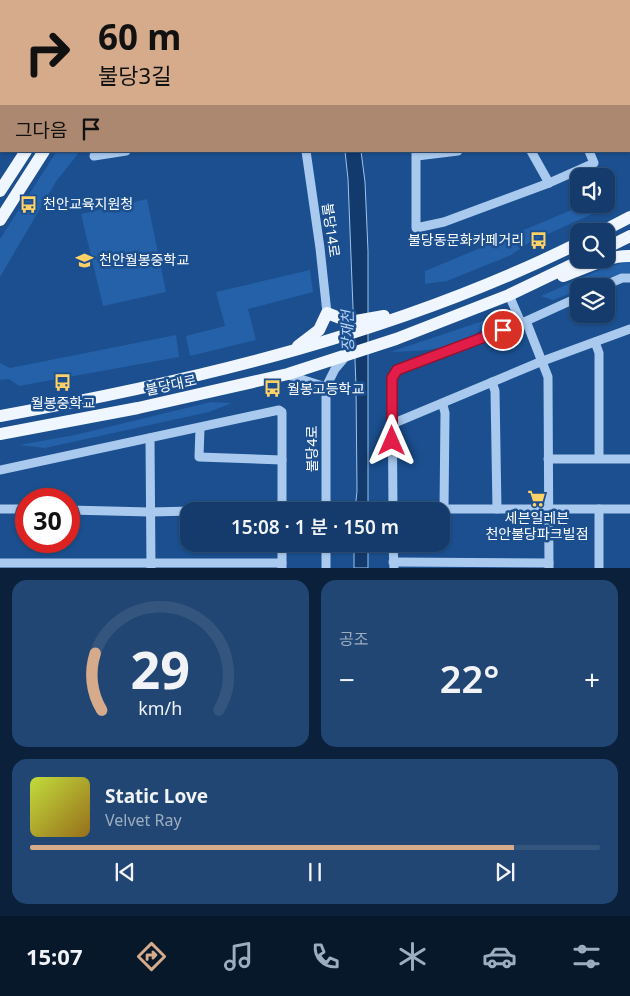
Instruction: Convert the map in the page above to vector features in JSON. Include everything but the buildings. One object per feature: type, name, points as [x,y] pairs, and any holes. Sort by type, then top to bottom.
[{"type":"main road","points":[[0,192],[25,152]]},
{"type":"main road","points":[[0,220],[43,152]]},
{"type":"main road","points":[[615,224],[630,213]]},
{"type":"main road","points":[[615,225],[630,217]]},
{"type":"main road","points":[[615,244],[630,236]]},
{"type":"main road","points":[[287,354],[319,330],[327,313],[346,321],[355,322],[373,316],[394,319],[465,294],[570,247]]},
{"type":"main road","points":[[534,283],[554,280],[622,256],[630,256]]},
{"type":"main road","points":[[509,295],[570,266]]},
{"type":"main road","name":"불당대로","points":[[0,434],[138,408],[288,374],[396,339],[509,295]]},
{"type":"main road","name":"불당대로","points":[[0,416],[182,380],[287,354],[394,319]]},
{"type":"main road","points":[[0,407],[40,409]]},
{"type":"street","points":[[94,156],[120,152]]},
{"type":"street","name":"불당14로","points":[[306,152],[327,313]]},
{"type":"street","points":[[444,152],[416,154],[416,228],[444,222],[595,168],[589,152]]},
{"type":"street","points":[[532,152],[549,183]]},
{"type":"street","points":[[615,281],[622,278],[630,278]]},
{"type":"street","points":[[393,552],[393,565],[549,566],[548,377],[540,362],[528,326],[522,322],[509,295]]},
{"type":"street","points":[[392,502],[392,378],[397,370],[522,322],[570,301]]},
{"type":"street","points":[[392,424],[540,362],[630,329]]},
{"type":"street","points":[[595,342],[598,353],[599,458]]},
{"type":"street","points":[[288,374],[326,387],[335,369],[346,356]]},
{"type":"street","points":[[492,382],[495,391],[497,509]]},
{"type":"street","name":"불당4로","points":[[326,387],[326,502]]},
{"type":"street","points":[[443,404],[445,413],[444,502]]},
{"type":"street","points":[[0,470],[279,410],[282,412],[282,502]]},
{"type":"street","points":[[200,428],[199,457],[282,460]]},
{"type":"street","points":[[0,442],[17,431]]},
{"type":"street","points":[[150,438],[152,566]]},
{"type":"street","points":[[548,459],[630,458]]},
{"type":"street","points":[[599,508],[599,568]]},
{"type":"street","points":[[0,509],[15,509]]},
{"type":"street","points":[[450,510],[630,509]]},
{"type":"street","points":[[80,510],[180,512]]},
{"type":"street","points":[[0,563],[282,566],[282,552]]},
{"type":"street","points":[[326,552],[326,568]]},
{"type":"shaded area","points":[[56,152],[74,152],[78,154],[57,180],[0,277],[0,239]]},
{"type":"shaded area","points":[[345,152],[361,152],[365,182],[368,251],[368,502],[356,502],[356,386],[348,179]]},
{"type":"shaded area","points":[[147,199],[166,292],[103,306],[81,214]]},
{"type":"shaded area","points":[[570,211],[570,213],[595,213],[530,242],[511,255],[447,281],[425,284],[425,271]]},
{"type":"shaded area","points":[[630,261],[630,273],[609,278],[582,278],[604,268],[615,268],[615,265]]},
{"type":"shaded area","points":[[310,270],[313,292],[248,309],[256,340],[190,356],[186,336],[225,326],[216,292]]},
{"type":"shaded area","points":[[570,283],[570,293],[553,300],[541,296]]},
{"type":"shaded area","points":[[490,320],[481,330],[470,338],[458,343],[417,351],[390,352]]},
{"type":"shaded area","points":[[176,335],[179,357],[19,386],[9,379],[0,380],[0,363],[10,368]]},
{"type":"shaded area","points":[[211,402],[232,403],[209,412],[45,448],[19,445],[75,435]]},
{"type":"shaded area","points":[[354,552],[368,552],[368,568],[354,568]]},
{"type":"place","name":"천안교육지원청","points":[[29,204]]},
{"type":"place","name":"불당동문화카페거리","points":[[538,240]]},
{"type":"place","name":"천안월봉중학교","points":[[85,260]]},
{"type":"place","name":"월봉중학교","points":[[63,383]]},
{"type":"place","name":"월봉고등학교","points":[[273,389]]},
{"type":"place","name":"세븐일레븐 천안불당파크빌점","points":[[537,498]]},
{"type":"route","points":[[392,441],[392,378],[397,370],[503,330]]},
{"type":"water label","name":"장재천","points":[[348,331]]}]
